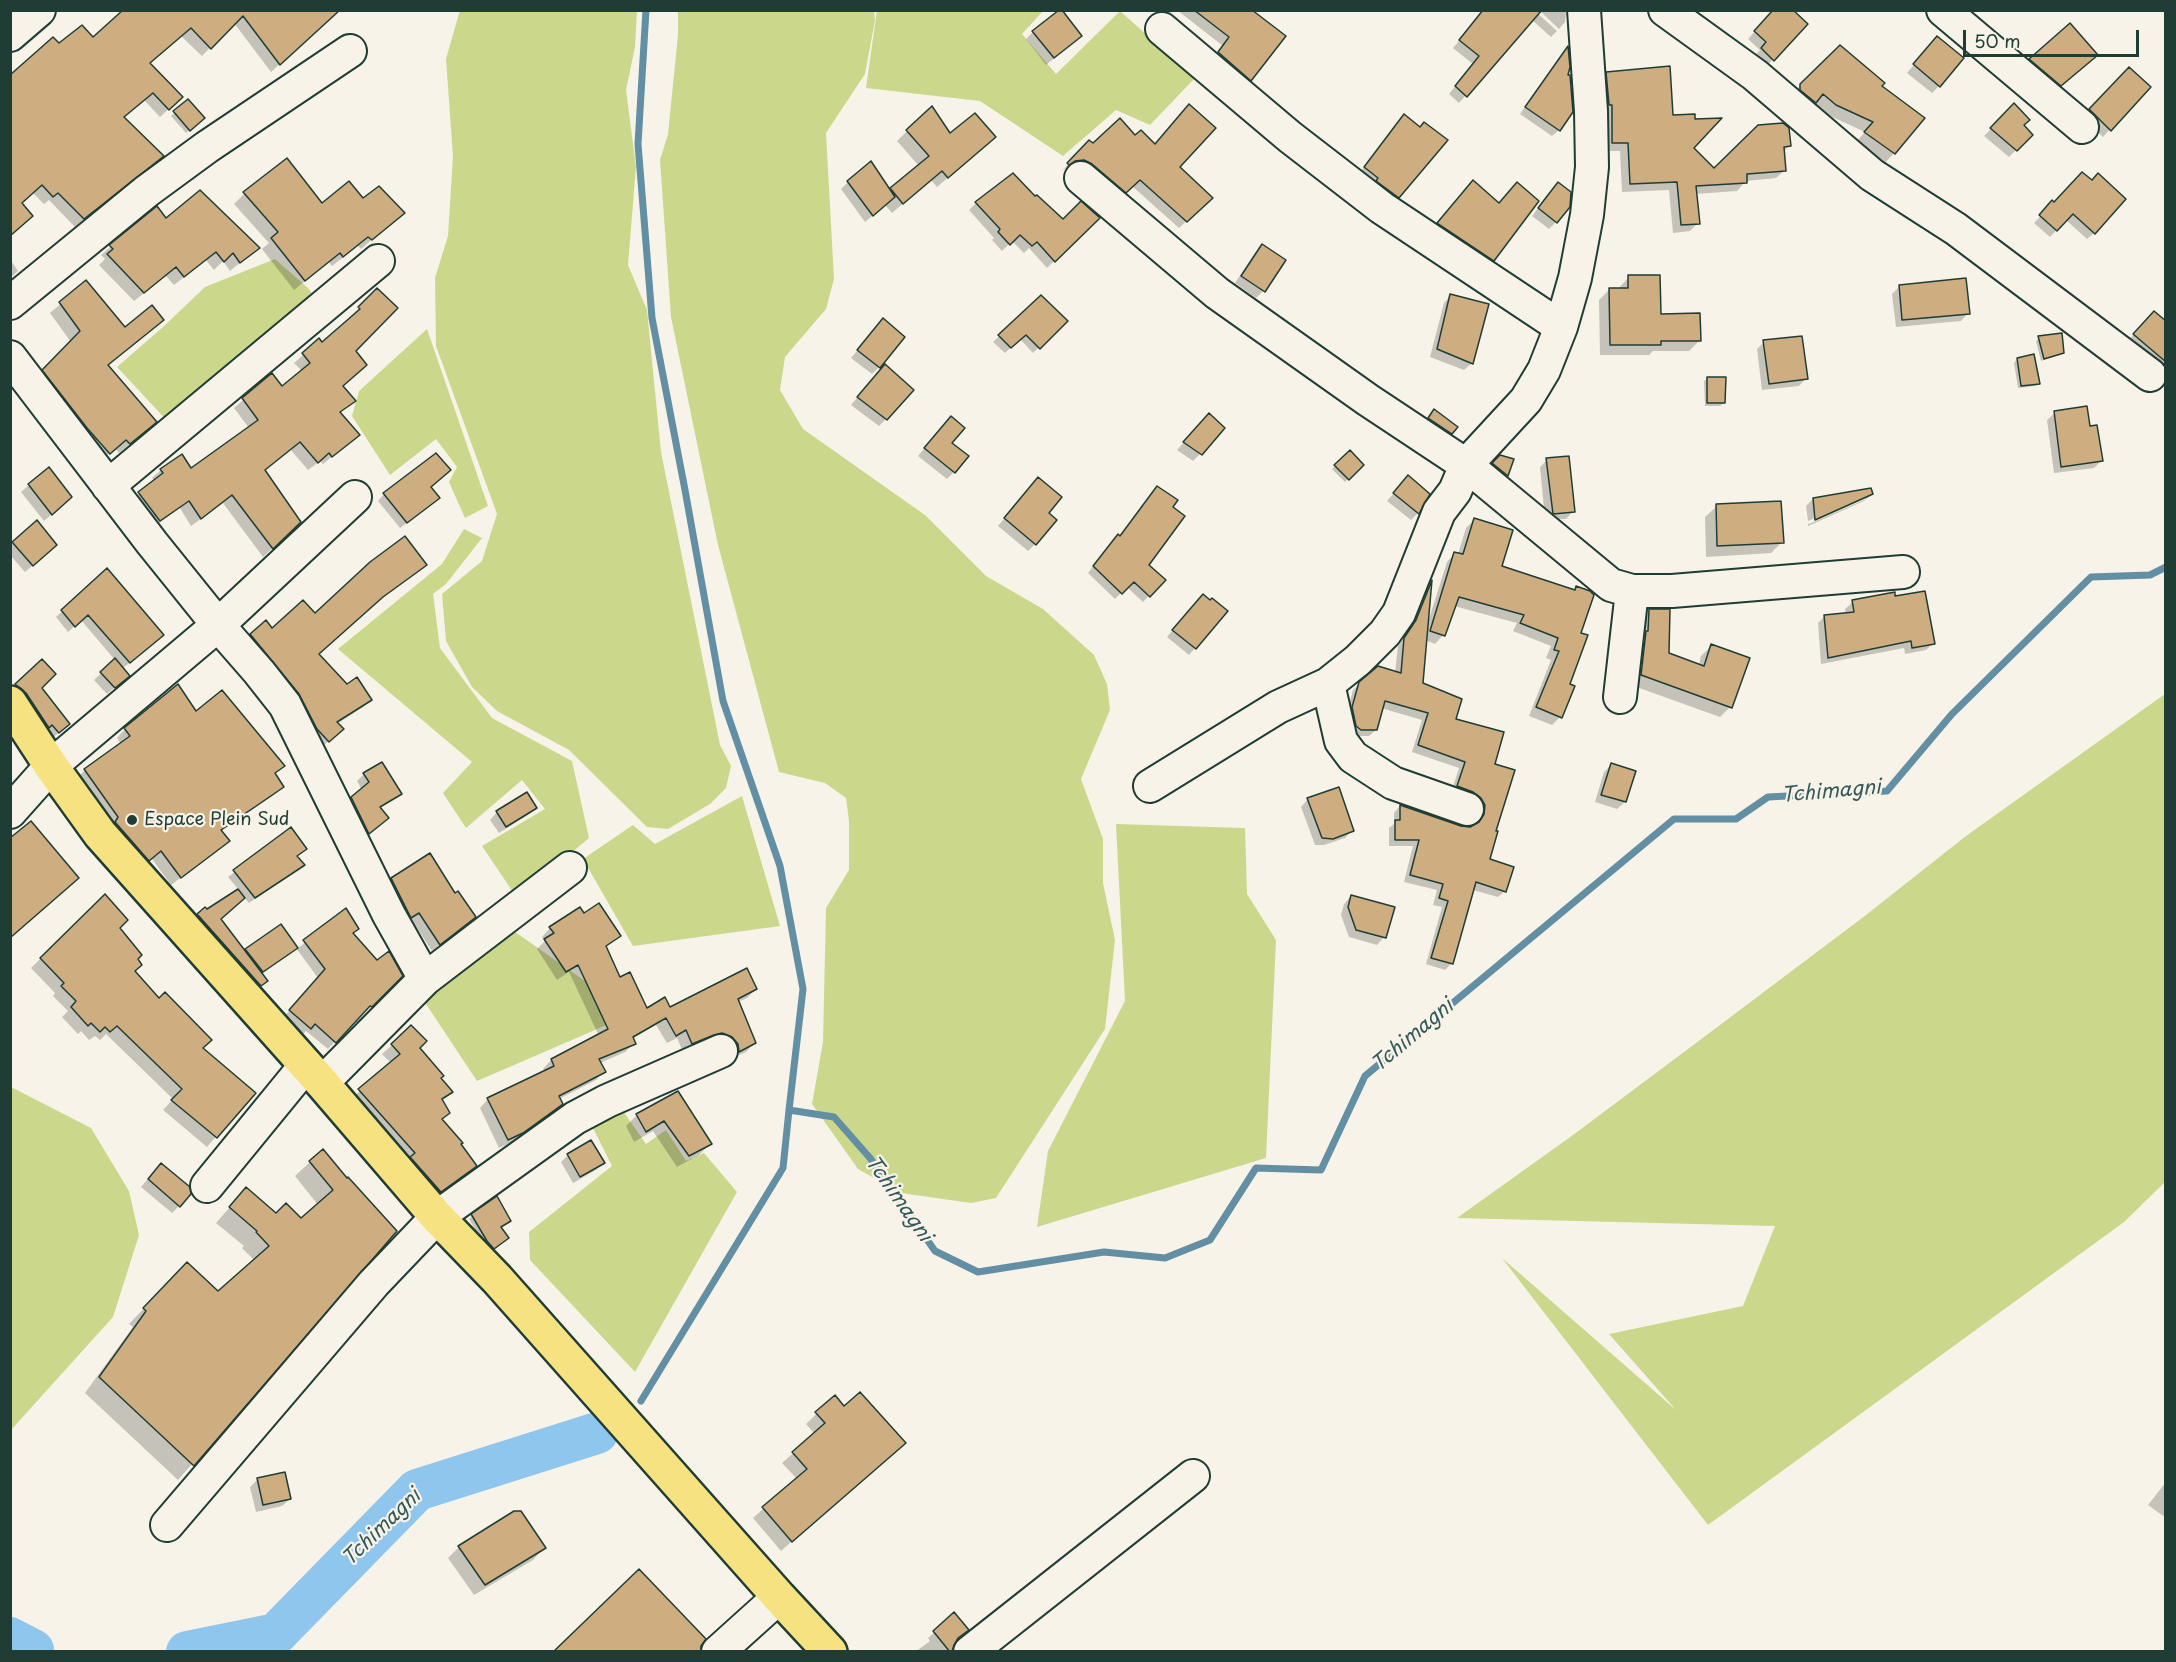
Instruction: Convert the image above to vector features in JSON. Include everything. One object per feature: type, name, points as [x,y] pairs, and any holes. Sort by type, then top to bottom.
[{"type":"highway","points":[[10,703],[51,766],[100,834],[437,1216],[830,1652]]},
{"type":"street","points":[[10,35],[39,10]]},
{"type":"street","points":[[1150,786],[1278,707],[1328,684],[1386,633],[1399,613],[1439,512],[1455,491],[1466,465],[1526,400],[1544,370],[1561,327],[1587,215],[1592,167],[1591,111],[1584,10]]},
{"type":"street","points":[[1665,10],[1755,75],[1872,175],[1956,229],[2150,375]]},
{"type":"street","points":[[1943,10],[2082,127]]},
{"type":"street","points":[[1162,29],[1290,137],[1382,208],[1561,327]]},
{"type":"street","points":[[10,303],[147,191],[207,147],[350,51]]},
{"type":"street","points":[[1081,178],[1217,293],[1368,400],[1466,465],[1611,585],[1632,591],[1672,591],[1903,572]]},
{"type":"street","points":[[108,486],[378,261]]},
{"type":"street","points":[[10,357],[108,486],[218,625],[285,705],[389,915],[425,979]]},
{"type":"street","points":[[10,812],[51,766],[218,625],[355,497]]},
{"type":"street","points":[[1620,697],[1632,591]]},
{"type":"street","points":[[1328,684],[1341,741],[1353,757],[1393,783],[1467,809]]},
{"type":"street","points":[[207,1186],[314,1074],[425,979],[570,867]]},
{"type":"street","points":[[168,1525],[374,1283],[437,1216],[575,1118],[607,1101],[721,1051]]},
{"type":"street","points":[[970,1652],[1193,1476]]},
{"type":"street","points":[[718,1652],[779,1598]]},
{"type":"green space","points":[[460,10],[637,11],[635,47],[626,90],[636,167],[628,265],[647,310],[661,452],[720,745],[731,766],[726,788],[710,804],[668,829],[647,827],[569,750],[497,711],[472,687],[446,641],[442,594],[482,561],[497,514],[436,346],[435,278],[448,236],[453,156],[446,59]]},
{"type":"green space","points":[[877,10],[1043,11],[1022,34],[1056,74],[1120,11],[1195,78],[1150,125],[1116,110],[1063,156],[980,101],[866,88]]},
{"type":"green space","points":[[678,11],[874,11],[875,20],[865,74],[826,133],[834,279],[826,309],[785,357],[780,390],[803,429],[925,515],[986,576],[1043,609],[1094,655],[1107,684],[1110,710],[1081,779],[1103,839],[1103,883],[1115,940],[1105,1029],[996,1198],[971,1203],[901,1193],[858,1169],[812,1104],[823,1042],[826,908],[849,870],[849,821],[846,798],[825,783],[779,772],[718,545],[671,317],[660,160],[668,134],[678,35]]},
{"type":"green space","points":[[275,259],[308,288],[318,302],[171,425],[117,367],[205,287]]},
{"type":"green space","points":[[427,329],[488,506],[465,518],[449,482],[457,467],[436,439],[390,475],[352,416],[359,391]]},
{"type":"green space","points":[[464,529],[482,538],[446,584],[433,594],[440,648],[492,718],[572,761],[589,838],[517,898],[482,846],[545,809],[522,780],[466,828],[443,793],[472,762],[338,649],[442,564]]},
{"type":"green space","points":[[2165,694],[2165,1182],[2124,1222],[1708,1525],[1502,1258],[1676,1410],[1609,1334],[1743,1306],[1775,1226],[1457,1218],[1708,1034],[1966,836]]},
{"type":"green space","points":[[742,796],[780,926],[633,946],[583,859],[633,825],[655,844]]},
{"type":"green space","points":[[1116,824],[1245,828],[1247,894],[1276,940],[1266,1158],[1037,1227],[1048,1151],[1125,1001]]},
{"type":"green space","points":[[508,927],[632,1014],[477,1081],[420,995]]},
{"type":"green space","points":[[11,1087],[91,1128],[129,1191],[139,1235],[113,1317],[11,1430]]},
{"type":"green space","points":[[623,1111],[646,1144],[666,1130],[686,1161],[704,1153],[737,1192],[635,1372],[530,1260],[529,1232],[612,1166],[591,1124]]},
{"type":"building","points":[[123,10],[340,10],[280,65],[243,16],[211,49],[191,28],[150,63],[183,97],[169,110],[153,93],[124,117],[164,156],[84,219],[58,193],[53,197],[42,185],[22,203],[33,216],[10,236],[10,75],[53,37],[59,43],[82,25],[93,37]]},
{"type":"building","points":[[1062,10],[1082,36],[1054,58],[1032,31]]},
{"type":"building","points":[[1194,10],[1252,10],[1286,36],[1251,81],[1218,52],[1229,37]]},
{"type":"building","points":[[1483,10],[1542,10],[1467,97],[1455,86],[1479,56],[1459,40]]},
{"type":"building","points":[[1773,10],[1793,10],[1808,24],[1774,61],[1761,48],[1766,42],[1754,31]]},
{"type":"building","points":[[2070,23],[2098,55],[2061,86],[2029,59]]},
{"type":"building","points":[[1937,36],[1964,58],[1940,87],[1913,64]]},
{"type":"building","points":[[1840,45],[1885,83],[1882,86],[1925,118],[1895,154],[1864,132],[1873,122],[1836,105],[1823,94],[1816,103],[1800,90],[1800,84]]},
{"type":"building","points":[[1568,46],[1570,67],[1568,75],[1570,75],[1573,112],[1560,131],[1525,107]]},
{"type":"building","points":[[1670,66],[1673,115],[1695,114],[1695,119],[1722,118],[1694,148],[1714,168],[1758,125],[1783,123],[1789,128],[1791,146],[1784,147],[1786,171],[1747,174],[1747,183],[1696,186],[1700,224],[1681,225],[1677,182],[1630,184],[1628,143],[1612,143],[1612,105],[1609,105],[1606,72]]},
{"type":"building","points":[[2129,67],[2151,87],[2111,131],[2089,109]]},
{"type":"building","points":[[188,99],[205,118],[190,131],[173,111]]},
{"type":"building","points":[[2014,103],[2030,120],[2024,125],[2033,135],[2017,151],[1990,128]]},
{"type":"building","points":[[1189,104],[1216,128],[1180,167],[1213,198],[1187,222],[1140,180],[1126,193],[1092,164],[1084,160],[1075,161],[1069,165],[1067,163],[1089,140],[1093,143],[1120,118],[1135,135],[1141,130],[1155,144]]},
{"type":"building","points":[[932,106],[950,133],[975,113],[996,137],[948,178],[942,171],[903,204],[890,188],[929,156],[906,130]]},
{"type":"building","points":[[1404,114],[1420,127],[1424,122],[1448,140],[1399,198],[1376,181],[1378,178],[1364,167]]},
{"type":"building","points":[[287,158],[322,203],[349,181],[363,198],[379,186],[405,213],[372,240],[368,237],[343,257],[340,253],[305,281],[271,238],[278,232],[243,192]]},
{"type":"building","points":[[871,161],[895,197],[873,216],[847,181]]},
{"type":"building","points":[[2082,172],[2092,180],[2098,173],[2126,199],[2095,234],[2073,214],[2057,231],[2039,215]]},
{"type":"building","points":[[1013,173],[1035,196],[1037,195],[1063,219],[1081,201],[1100,218],[1055,262],[1037,242],[1032,246],[1020,235],[1010,245],[998,232],[1000,229],[975,202]]},
{"type":"building","points":[[1473,180],[1499,203],[1517,182],[1539,201],[1494,261],[1437,223]]},
{"type":"building","points":[[1558,182],[1571,192],[1570,207],[1557,223],[1538,208]]},
{"type":"building","points":[[200,190],[260,248],[240,263],[233,253],[224,262],[216,252],[184,277],[176,267],[144,293],[107,254],[113,249],[109,245],[157,206],[166,218]]},
{"type":"building","points":[[1262,244],[1286,260],[1265,292],[1241,276]]},
{"type":"building","points":[[1628,275],[1660,275],[1661,314],[1700,313],[1701,341],[1661,341],[1661,345],[1610,345],[1609,288],[1628,288]]},
{"type":"building","points":[[1966,278],[1970,314],[1902,320],[1899,285]]},
{"type":"building","points":[[86,280],[125,327],[152,305],[164,320],[108,365],[157,422],[130,444],[126,440],[110,454],[42,370],[80,331],[59,302]]},
{"type":"building","points":[[377,288],[398,308],[356,351],[367,365],[343,386],[356,401],[340,412],[360,435],[332,457],[329,453],[318,463],[300,442],[265,470],[301,522],[273,549],[232,495],[201,519],[189,501],[160,521],[138,492],[163,473],[160,469],[182,454],[191,468],[258,420],[242,398],[272,373],[282,386],[310,363],[302,353],[319,338],[322,342],[360,309],[358,307]]},
{"type":"building","points":[[1450,294],[1489,304],[1473,364],[1437,349]]},
{"type":"building","points":[[1041,295],[1068,321],[1040,349],[1026,335],[1011,348],[998,335]]},
{"type":"building","points":[[2154,311],[2166,321],[2166,362],[2133,334]]},
{"type":"building","points":[[883,318],[905,337],[880,368],[857,350]]},
{"type":"building","points":[[2062,333],[2064,353],[2044,359],[2038,336]]},
{"type":"building","points":[[1802,336],[1808,379],[1769,384],[1763,340]]},
{"type":"building","points":[[2034,354],[2040,384],[2021,386],[2017,358]]},
{"type":"building","points":[[885,364],[914,390],[887,420],[857,397]]},
{"type":"building","points":[[1707,377],[1726,377],[1725,403],[1707,403]]},
{"type":"building","points":[[2087,406],[2090,426],[2097,425],[2103,461],[2061,467],[2054,411]]},
{"type":"building","points":[[1434,409],[1458,427],[1452,434],[1428,418]]},
{"type":"building","points":[[1209,413],[1225,428],[1202,455],[1183,442]]},
{"type":"building","points":[[951,416],[965,428],[952,443],[969,456],[955,473],[924,448]]},
{"type":"building","points":[[1350,450],[1364,465],[1349,480],[1334,465]]},
{"type":"building","points":[[436,453],[451,470],[431,487],[440,498],[407,523],[383,493]]},
{"type":"building","points":[[1500,455],[1514,459],[1508,476],[1492,463]]},
{"type":"building","points":[[1569,456],[1575,512],[1553,514],[1546,458]]},
{"type":"building","points":[[49,467],[72,497],[52,515],[28,484]]},
{"type":"building","points":[[1408,475],[1430,494],[1419,514],[1393,493]]},
{"type":"building","points":[[1038,477],[1062,497],[1049,513],[1057,520],[1036,545],[1004,518]]},
{"type":"building","points":[[1157,486],[1178,500],[1173,507],[1185,516],[1149,565],[1166,580],[1150,597],[1134,582],[1122,594],[1093,566],[1118,534],[1120,536]]},
{"type":"building","points":[[1871,488],[1873,494],[1815,520],[1813,498]]},
{"type":"building","points":[[1781,501],[1784,543],[1717,546],[1716,504]]},
{"type":"building","points":[[1474,518],[1513,530],[1502,566],[1575,590],[1576,586],[1594,595],[1581,633],[1588,635],[1570,684],[1575,686],[1562,718],[1536,707],[1559,651],[1554,650],[1558,638],[1520,623],[1524,615],[1459,597],[1445,636],[1430,631],[1454,552],[1463,554]]},
{"type":"building","points":[[37,520],[57,545],[33,566],[12,542]]},
{"type":"building","points":[[405,536],[427,565],[383,597],[319,654],[347,684],[357,677],[372,700],[337,722],[344,729],[329,742],[317,729],[299,694],[250,634],[266,620],[272,628],[303,600],[315,613],[370,562]]},
{"type":"building","points":[[107,568],[164,635],[130,663],[88,615],[75,627],[61,610]]},
{"type":"building","points":[[1432,580],[1423,683],[1462,699],[1456,719],[1504,732],[1495,764],[1515,770],[1490,859],[1514,867],[1506,892],[1476,882],[1453,964],[1431,958],[1448,901],[1439,898],[1443,884],[1410,875],[1419,840],[1395,840],[1395,820],[1400,820],[1400,805],[1470,827],[1479,822],[1484,814],[1485,805],[1481,798],[1473,792],[1457,786],[1465,762],[1418,745],[1428,713],[1385,701],[1377,730],[1361,730],[1356,726],[1352,707],[1359,682],[1378,666],[1401,673],[1404,638],[1416,620]]},
{"type":"building","points":[[1925,591],[1935,644],[1912,648],[1911,641],[1828,658],[1824,615],[1854,612],[1852,600],[1895,592],[1895,596]]},
{"type":"building","points":[[1203,594],[1228,611],[1196,649],[1172,630]]},
{"type":"building","points":[[1649,609],[1670,609],[1669,653],[1704,666],[1711,644],[1750,658],[1732,708],[1641,675]]},
{"type":"building","points":[[115,658],[130,676],[115,688],[100,672]]},
{"type":"building","points":[[42,659],[56,674],[42,688],[70,724],[59,733],[52,725],[49,728],[26,693],[15,684]]},
{"type":"building","points":[[178,684],[196,711],[222,690],[285,766],[275,773],[284,787],[221,830],[230,841],[181,878],[161,851],[149,861],[115,822],[118,817],[84,769],[130,736],[124,728]]},
{"type":"building","points":[[382,762],[402,794],[380,807],[389,818],[369,834],[351,797],[369,782],[363,773]]},
{"type":"building","points":[[1611,763],[1636,771],[1626,802],[1601,795]]},
{"type":"building","points":[[1339,787],[1354,831],[1333,839],[1322,838],[1307,798]]},
{"type":"building","points":[[527,792],[537,808],[506,827],[496,811]]},
{"type":"building","points":[[31,821],[79,878],[10,938],[10,838]]},
{"type":"building","points":[[291,827],[307,849],[297,856],[305,865],[255,898],[233,870]]},
{"type":"building","points":[[430,853],[455,893],[458,891],[476,917],[440,945],[419,913],[411,918],[391,878]]},
{"type":"building","points":[[238,889],[245,898],[221,919],[268,981],[261,986],[197,914],[205,907],[207,909]]},
{"type":"building","points":[[105,894],[128,920],[120,928],[142,955],[138,959],[142,965],[135,971],[159,998],[165,992],[212,1040],[203,1048],[256,1093],[217,1138],[171,1100],[182,1089],[117,1026],[110,1032],[105,1027],[100,1032],[91,1023],[88,1026],[71,1007],[76,1001],[61,986],[64,983],[40,958]]},
{"type":"building","points":[[1351,895],[1395,907],[1386,938],[1356,930],[1348,907]]},
{"type":"building","points":[[599,903],[621,936],[606,946],[620,977],[630,972],[647,1008],[665,997],[670,1007],[747,968],[757,989],[738,999],[756,1043],[739,1052],[738,1044],[732,1037],[722,1033],[692,1044],[686,1030],[676,1036],[666,1018],[633,1037],[636,1044],[599,1059],[606,1072],[559,1096],[563,1104],[523,1133],[508,1140],[487,1098],[554,1066],[551,1059],[608,1029],[578,965],[566,972],[544,939],[554,933],[549,927],[580,907],[584,913]]},
{"type":"building","points":[[346,908],[359,929],[353,933],[377,960],[389,951],[403,976],[372,1007],[370,1006],[336,1043],[315,1024],[311,1029],[289,1010],[325,969],[303,940]]},
{"type":"building","points":[[281,924],[298,948],[263,972],[245,949]]},
{"type":"building","points":[[411,1025],[427,1041],[420,1048],[444,1076],[441,1078],[453,1092],[442,1099],[450,1113],[442,1119],[463,1143],[461,1144],[477,1166],[441,1192],[410,1157],[415,1153],[358,1089],[400,1054],[391,1044]]},
{"type":"building","points":[[678,1091],[712,1144],[689,1156],[664,1121],[646,1132],[636,1114]]},
{"type":"building","points":[[591,1140],[605,1163],[580,1177],[567,1154]]},
{"type":"building","points":[[323,1149],[397,1231],[194,1466],[99,1377],[146,1311],[143,1308],[187,1262],[218,1291],[269,1246],[257,1231],[229,1207],[246,1187],[276,1213],[286,1203],[301,1218],[333,1190],[309,1161]]},
{"type":"building","points":[[161,1163],[190,1187],[191,1194],[180,1207],[148,1179]]},
{"type":"building","points":[[497,1196],[511,1221],[501,1227],[509,1238],[494,1249],[471,1214]]},
{"type":"building","points":[[860,1392],[906,1443],[792,1542],[762,1507],[807,1469],[792,1452],[825,1423],[815,1412],[835,1395],[844,1406]]},
{"type":"building","points":[[285,1472],[291,1499],[263,1505],[257,1478]]},
{"type":"building","points":[[514,1511],[521,1511],[546,1548],[485,1585],[458,1546]]},
{"type":"building","points":[[639,1569],[706,1639],[701,1646],[701,1652],[553,1652]]},
{"type":"building","points":[[954,1612],[969,1630],[958,1638],[950,1652],[933,1631]]},
{"type":"waterway","points":[[646,10],[638,144],[652,318],[723,701],[780,866],[803,989],[789,1110]]},
{"type":"waterway","name":"Tchimagni","points":[[641,1401],[783,1168],[789,1110],[834,1117],[870,1158],[935,1251],[978,1272],[1104,1252],[1165,1258],[1210,1240],[1256,1168],[1321,1170],[1365,1076],[1674,819],[1736,819],[1768,797],[1887,791],[1952,714],[2091,577],[2150,575],[2166,567]]},
{"type":"waterway","name":"Tchimagni","points":[[187,1652],[276,1634],[417,1490],[597,1433]]},
{"type":"waterway","name":"Tchimagni","points":[[10,1638],[33,1650]]},
{"type":"place","name":"Espace Plein Sud","points":[[132,820]]}]
